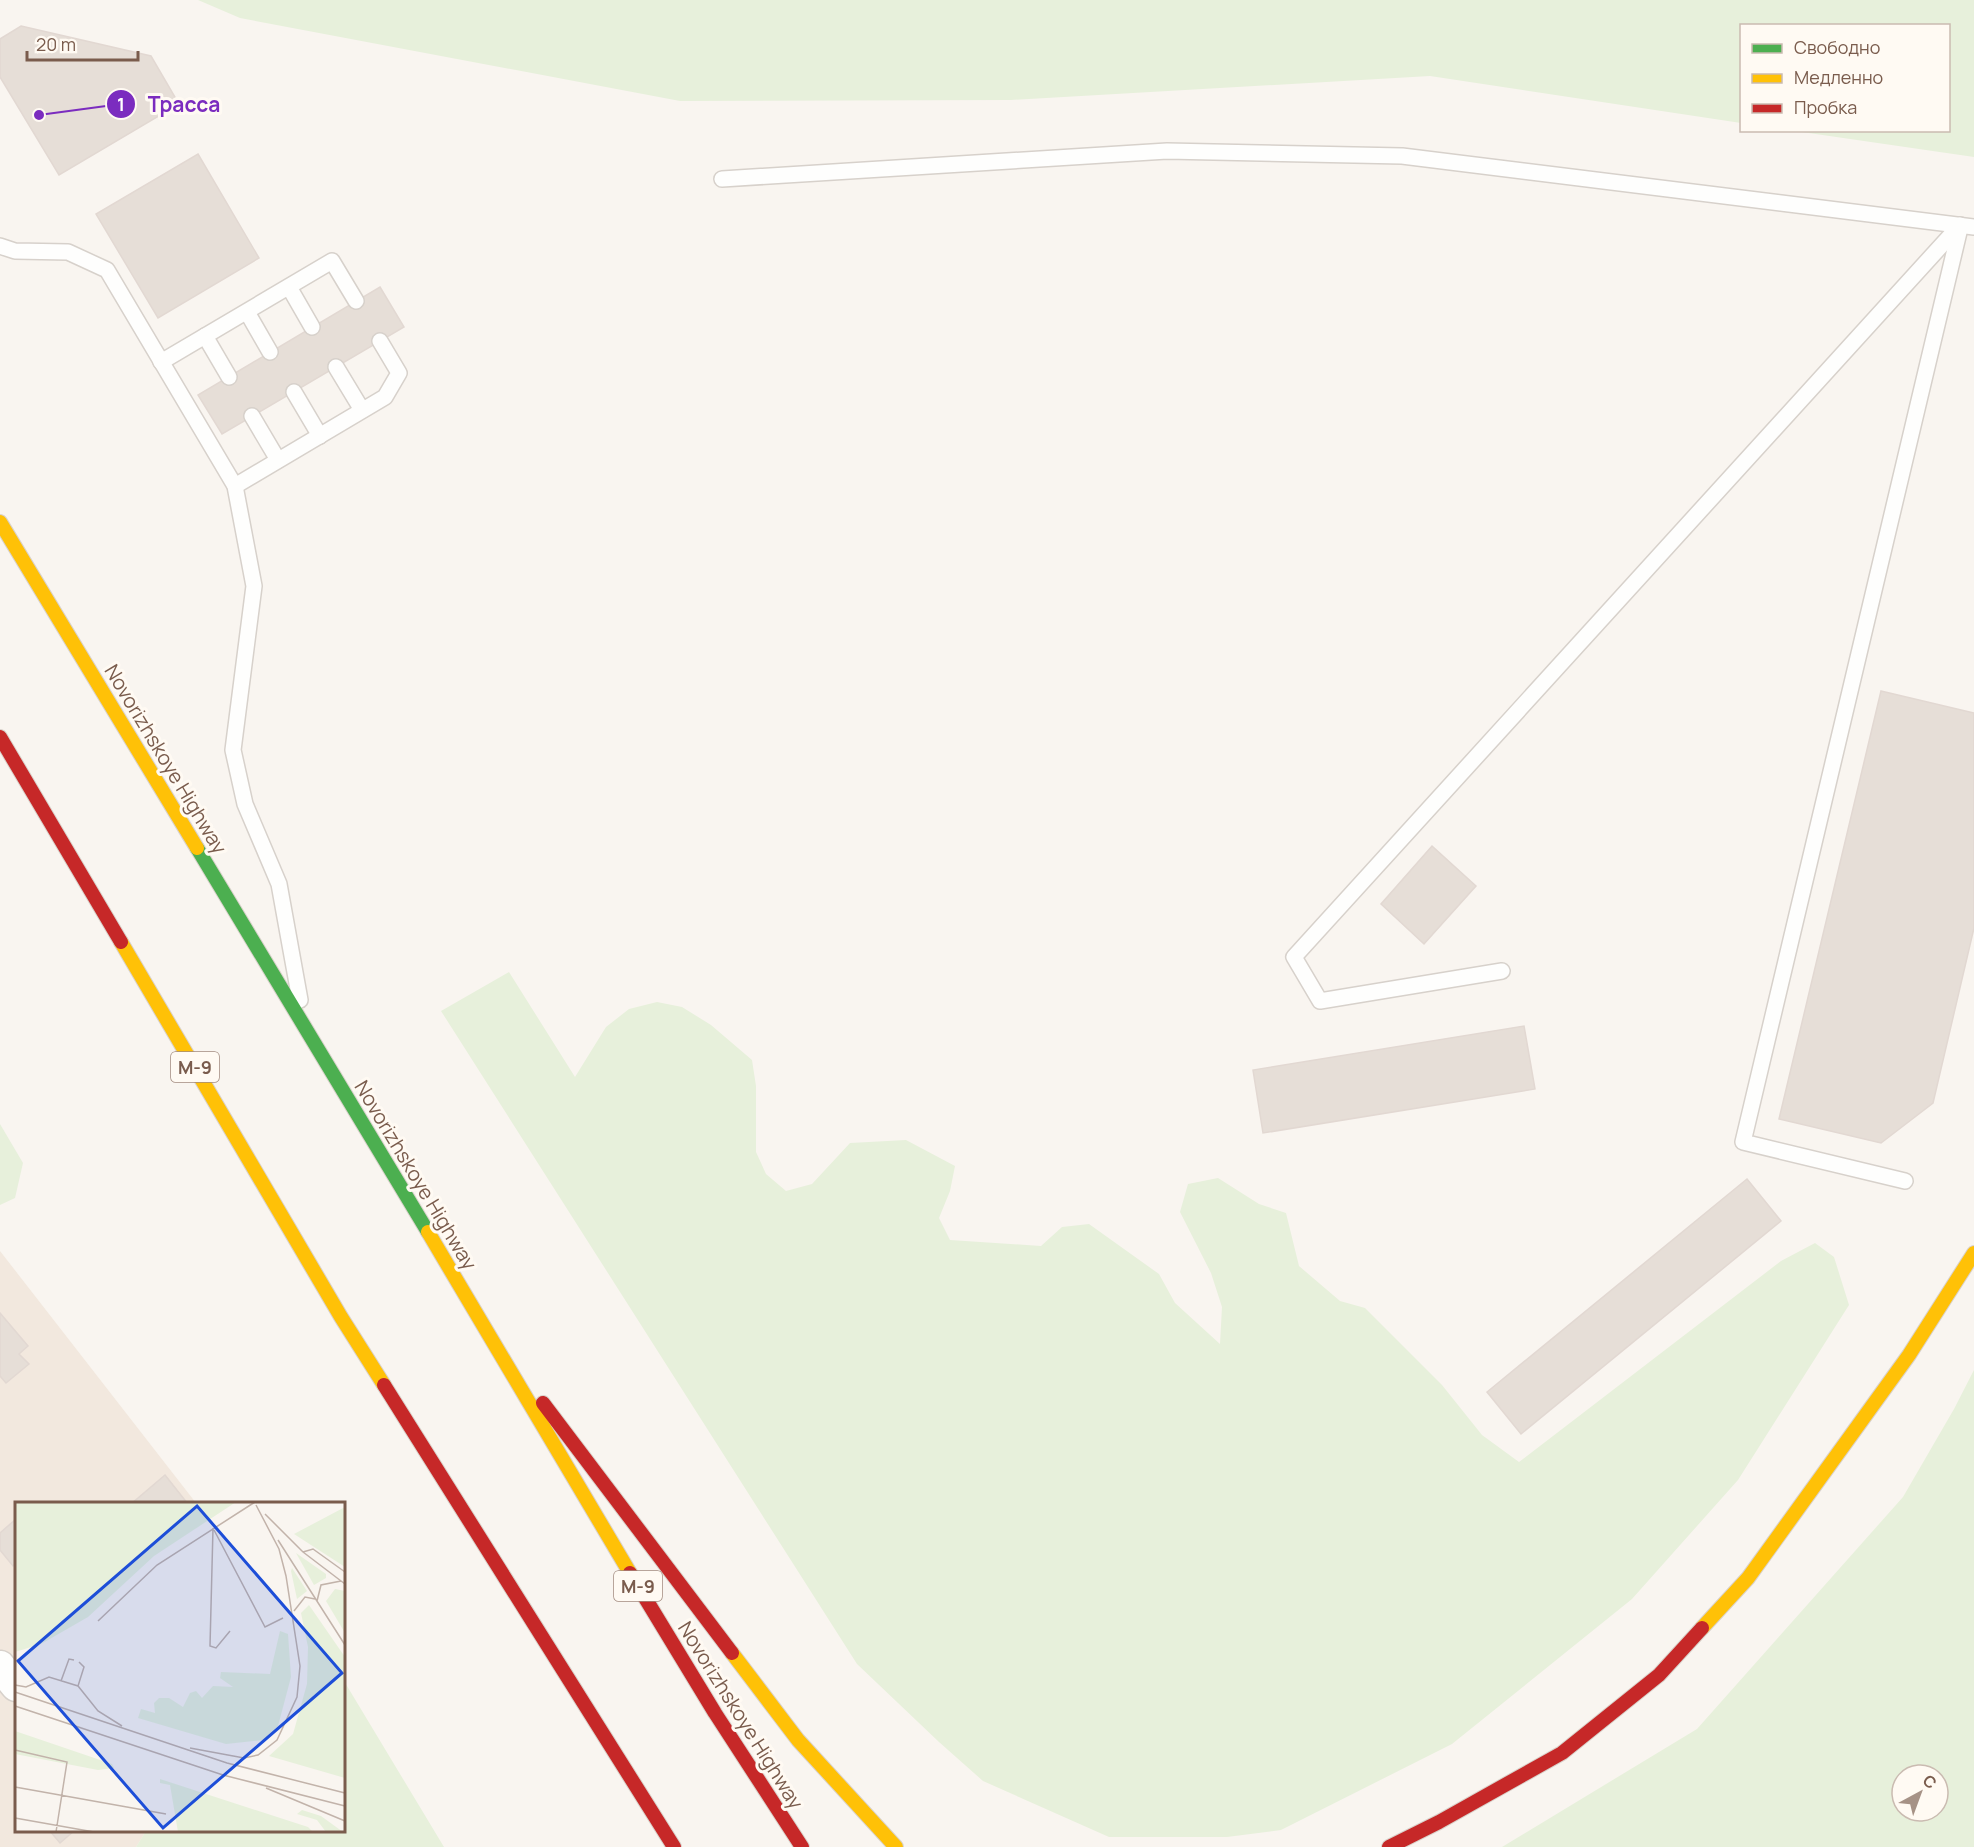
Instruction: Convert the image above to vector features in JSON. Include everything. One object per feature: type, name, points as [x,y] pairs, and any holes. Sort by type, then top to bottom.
[{"type":"main road","name":"Novorizhskoye Highway","points":[[0,522],[305,1027],[615,1549],[760,1785],[802,1847]]},
{"type":"main road","name":"М-9","points":[[0,737],[341,1317],[674,1847]]},
{"type":"main road","points":[[1389,1847],[1562,1753],[1659,1675],[1748,1578],[1909,1355],[1974,1253]]},
{"type":"main road","name":"М-9","points":[[481,1321],[798,1740],[896,1847]]},
{"type":"street","points":[[0,1665],[15,1685]]},
{"type":"lane","points":[[722,179],[1167,151],[1402,156],[1967,226]]},
{"type":"lane","points":[[1502,970],[1320,1001],[1294,957],[1967,226]]},
{"type":"lane","points":[[1905,1181],[1743,1142],[1967,226]]},
{"type":"lane","points":[[0,246],[15,251],[68,252],[107,270],[235,486],[254,586],[233,750],[245,804],[279,884],[305,1027]]},
{"type":"lane","points":[[161,362],[332,261],[356,301]]},
{"type":"lane","points":[[288,287],[312,327]]},
{"type":"lane","points":[[247,312],[270,352]]},
{"type":"lane","points":[[205,336],[229,377]]},
{"type":"lane","points":[[235,486],[385,397],[399,373],[380,341]]},
{"type":"lane","points":[[336,367],[362,411]]},
{"type":"lane","points":[[294,392],[320,436]]},
{"type":"lane","points":[[252,416],[278,460]]},
{"type":"shaded area","points":[[0,1251],[195,1502],[15,1502],[15,1832],[145,1832],[136,1847],[0,1847]]},
{"type":"green space","points":[[198,0],[1974,0],[1974,157],[1802,132],[1950,132],[1950,24],[1740,24],[1740,123],[1430,76],[1011,100],[680,101],[240,18]]},
{"type":"green space","points":[[509,972],[575,1077],[606,1027],[629,1009],[657,1002],[682,1007],[711,1025],[752,1060],[756,1086],[756,1152],[766,1174],[786,1191],[812,1184],[850,1143],[906,1140],[955,1166],[950,1191],[939,1218],[950,1240],[1041,1246],[1062,1227],[1089,1224],[1159,1274],[1175,1303],[1220,1344],[1222,1307],[1211,1273],[1180,1212],[1188,1184],[1218,1178],[1259,1204],[1286,1213],[1299,1266],[1340,1301],[1365,1308],[1442,1385],[1482,1435],[1519,1462],[1781,1261],[1815,1243],[1834,1257],[1849,1305],[1738,1480],[1632,1599],[1452,1744],[1281,1830],[1227,1837],[1109,1837],[983,1781],[857,1664],[441,1011]]},
{"type":"green space","points":[[0,1124],[23,1163],[15,1198],[0,1205]]},
{"type":"green space","points":[[1974,1370],[1974,1847],[1502,1847],[1697,1729],[1903,1497]]},
{"type":"green space","points":[[345,1683],[444,1847],[136,1847],[145,1832],[345,1832]]},
{"type":"building","points":[[21,26],[151,56],[179,104],[59,175],[0,77],[0,39]]},
{"type":"building","points":[[198,154],[259,258],[158,318],[96,214]]},
{"type":"building","points":[[380,287],[404,327],[222,434],[198,395]]},
{"type":"building","points":[[1881,691],[1974,713],[1974,928],[1933,1103],[1881,1143],[1779,1119]]},
{"type":"building","points":[[1432,846],[1476,886],[1424,944],[1381,904]]},
{"type":"building","points":[[1524,1026],[1535,1089],[1263,1133],[1253,1070]]},
{"type":"building","points":[[1747,1179],[1781,1221],[1521,1434],[1487,1392]]},
{"type":"building","points":[[0,1313],[28,1346],[19,1354],[29,1364],[6,1383],[0,1376]]},
{"type":"building","points":[[165,1475],[186,1502],[133,1502]]},
{"type":"building","points":[[15,1520],[15,1564],[13,1566],[0,1550],[0,1533]]},
{"type":"building","points":[[51,1832],[73,1832],[60,1843]]},
{"type":"traffic: fast","points":[[197,848],[428,1232]]},
{"type":"traffic: slow","points":[[0,522],[197,848]]},
{"type":"traffic: slow","points":[[121,942],[341,1317],[384,1385]]},
{"type":"traffic: slow","points":[[428,1232],[630,1573]]},
{"type":"traffic: slow","points":[[1702,1628],[1748,1578],[1909,1355],[1974,1253]]},
{"type":"traffic: slow","points":[[732,1653],[798,1740],[896,1847]]},
{"type":"traffic: jam","points":[[0,737],[121,942]]},
{"type":"traffic: jam","points":[[384,1385],[674,1847]]},
{"type":"traffic: jam","points":[[543,1403],[732,1653]]},
{"type":"traffic: jam","points":[[630,1573],[715,1713],[802,1847]]},
{"type":"traffic: jam","points":[[1389,1847],[1439,1822],[1562,1753],[1659,1675],[1702,1628]]},
{"type":"place","name":"Трасса","points":[[39,115]]}]
